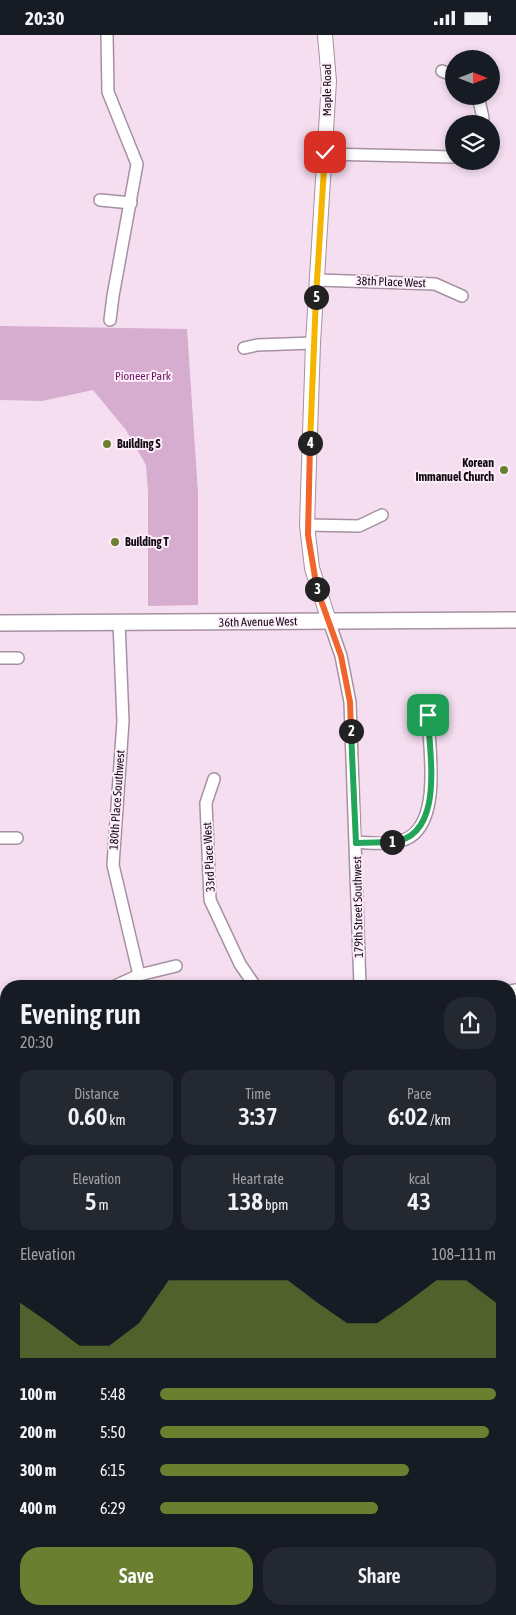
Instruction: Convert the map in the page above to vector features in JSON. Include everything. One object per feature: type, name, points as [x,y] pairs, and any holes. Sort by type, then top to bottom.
[{"type":"main road","name":"36th Avenue West","points":[[0,623],[516,620]]},
{"type":"street","points":[[107,35],[108,92],[137,164],[110,320]]},
{"type":"street","name":"Maple Road","points":[[325,35],[329,81],[313,343],[307,525],[312,568],[329,621]]},
{"type":"street","points":[[325,154],[445,157]]},
{"type":"street","points":[[100,200],[130,203]]},
{"type":"street","name":"38th Place West","points":[[318,280],[435,283],[462,296]]},
{"type":"street","points":[[244,348],[257,345],[313,343]]},
{"type":"street","points":[[307,525],[359,526],[382,515]]},
{"type":"street","name":"179th Street Southwest","points":[[329,621],[341,656],[350,702],[360,980]]},
{"type":"street","name":"180th Place Southwest","points":[[119,623],[123,721],[113,865],[139,975]]},
{"type":"street","points":[[0,658],[18,658]]},
{"type":"street","points":[[356,843],[396,841],[409,837],[419,828],[426,815],[430,800],[428,715]]},
{"type":"street","name":"33rd Place West","points":[[214,779],[206,803],[210,900],[240,964],[251,980]]},
{"type":"street","points":[[0,838],[17,838]]},
{"type":"street","points":[[128,980],[139,975],[176,967]]},
{"type":"green space","name":"Pioneer Park","points":[[0,326],[187,329],[198,493],[198,605],[148,606],[148,491],[146,465],[126,430],[93,390],[42,401],[0,400]]},
{"type":"place","name":"Building S","points":[[107,444]]},
{"type":"place","name":"Korean Immanuel Church","points":[[504,470]]},
{"type":"place","name":"Building T","points":[[115,542]]},
{"type":"route","points":[[325,152],[313,343],[307,525],[312,568],[320,598],[341,656],[350,702],[356,843],[396,841],[409,837],[419,828],[426,815],[430,800],[428,715]]}]
